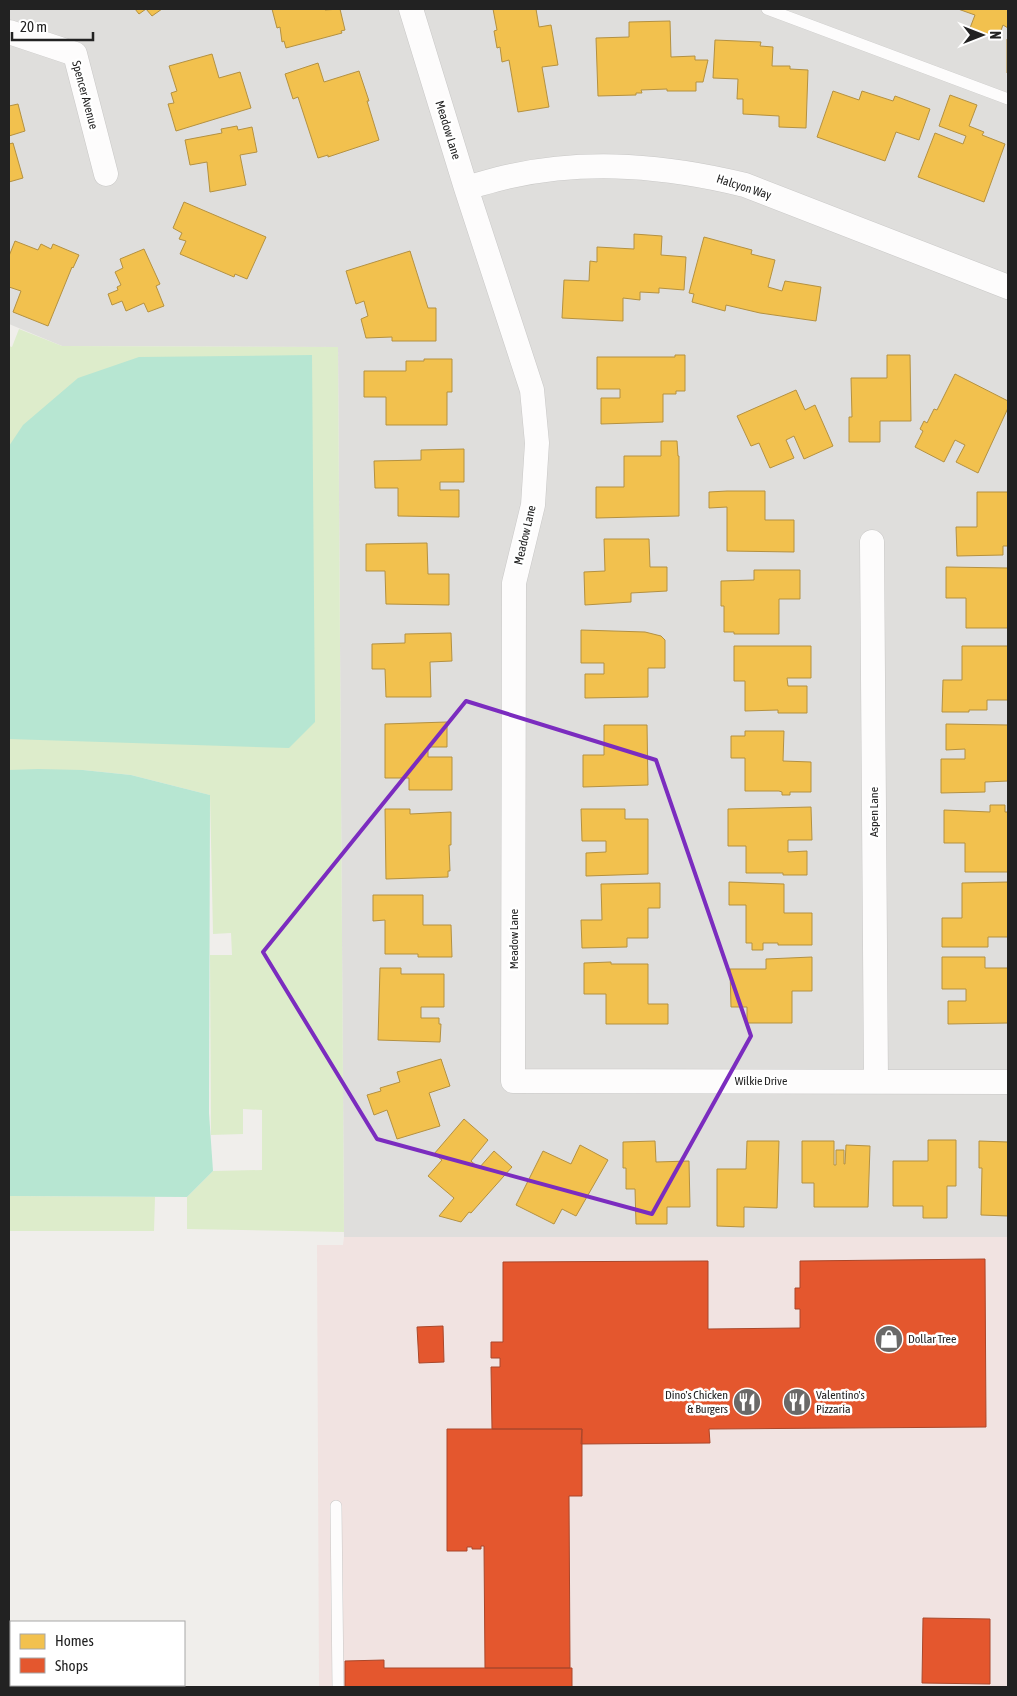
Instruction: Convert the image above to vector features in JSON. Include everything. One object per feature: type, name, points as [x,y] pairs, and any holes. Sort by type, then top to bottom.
[{"type":"street","name":"Meadow Lane","points":[[411,9],[466,188],[532,390],[537,443],[533,505],[514,583],[513,1081]]},
{"type":"street","name":"Spencer Avenue","points":[[9,32],[75,54],[106,174]]},
{"type":"street","name":"Halcyon Way","points":[[466,188],[511,176],[557,168],[597,166],[652,167],[704,175],[745,185],[1008,288]]},
{"type":"street","name":"Aspen Lane","points":[[872,542],[876,1081]]},
{"type":"street","name":"Wilkie Drive","points":[[513,1081],[1008,1082]]},
{"type":"lane","points":[[767,9],[1008,100]]},
{"type":"lane","points":[[336,1506],[338,1687]]},
{"type":"highlighted area","points":[[466,701],[656,760],[751,1036],[652,1214],[377,1139],[263,952]]},
{"type":"shaded area","points":[[9,9],[1008,9],[1008,1237],[344,1237],[338,347],[62,346],[9,324]]},
{"type":"shaded area","points":[[344,1237],[1008,1237],[1008,1687],[319,1687],[317,1245],[343,1245]]},
{"type":"green space","points":[[19,329],[62,346],[338,347],[344,1232],[187,1229],[187,1197],[213,1171],[262,1170],[262,1110],[243,1109],[243,1134],[211,1135],[210,955],[232,955],[231,933],[213,934],[210,795],[131,775],[83,770],[9,770],[9,346],[12,347]]},
{"type":"green space","points":[[312,355],[315,722],[289,748],[9,739],[9,446],[23,425],[78,378],[139,357]]},
{"type":"green space","points":[[9,770],[83,770],[131,775],[210,795],[209,1113],[213,1171],[187,1197],[9,1196]]},
{"type":"green space","points":[[9,1196],[155,1197],[154,1231],[9,1231]]},
{"type":"building: Homes","points":[[135,9],[146,9],[139,14]]},
{"type":"building: Homes","points":[[146,9],[162,9],[152,16]]},
{"type":"building: Homes","points":[[272,9],[340,9],[345,30],[341,31],[342,33],[286,48],[284,41],[282,42],[280,27],[277,28]]},
{"type":"building: Homes","points":[[493,9],[536,9],[539,27],[551,25],[558,65],[542,67],[549,107],[518,112],[509,60],[502,62],[500,47],[497,48],[494,31],[497,30]]},
{"type":"building: Homes","points":[[958,9],[1008,9],[1008,28],[1003,25],[998,38],[970,28],[975,15]]},
{"type":"building: Homes","points":[[670,21],[671,57],[695,56],[695,60],[708,60],[703,82],[696,82],[696,91],[641,90],[642,93],[636,93],[636,95],[598,96],[596,38],[629,37],[629,22]]},
{"type":"building: Homes","points":[[1008,39],[1008,73],[1007,73]]},
{"type":"building: Homes","points":[[715,40],[761,42],[760,46],[773,47],[772,66],[790,66],[790,69],[808,70],[806,128],[779,127],[779,116],[743,114],[743,99],[737,99],[738,79],[713,78]]},
{"type":"building: Homes","points":[[212,54],[219,78],[240,72],[251,108],[176,131],[168,104],[174,103],[171,93],[177,91],[169,66]]},
{"type":"building: Homes","points":[[318,63],[324,82],[359,71],[379,140],[328,157],[328,155],[318,158],[298,97],[293,99],[285,74]]},
{"type":"building: Homes","points":[[833,91],[859,100],[862,91],[893,101],[895,96],[930,109],[919,140],[896,132],[885,161],[817,137]]},
{"type":"building: Homes","points":[[950,95],[977,105],[969,126],[984,132],[982,135],[1005,144],[984,202],[918,177],[935,133],[963,144],[966,136],[939,126]]},
{"type":"building: Homes","points":[[18,104],[25,131],[9,136],[9,106]]},
{"type":"building: Homes","points":[[237,126],[238,130],[252,127],[257,152],[240,155],[246,185],[210,192],[207,162],[190,165],[185,140],[222,133],[221,129]]},
{"type":"building: Homes","points":[[13,143],[23,178],[9,182],[9,144]]},
{"type":"building: Homes","points":[[184,202],[266,237],[247,279],[235,274],[234,277],[180,254],[186,241],[179,239],[182,233],[173,228]]},
{"type":"building: Homes","points":[[634,234],[662,236],[661,255],[686,257],[684,290],[659,288],[659,293],[640,292],[640,300],[623,298],[623,321],[562,318],[564,280],[589,281],[590,261],[597,262],[597,247],[634,249]]},
{"type":"building: Homes","points":[[704,237],[752,250],[751,254],[775,260],[768,287],[782,291],[785,281],[821,287],[816,321],[760,313],[726,305],[725,311],[692,302],[694,294],[689,293]]},
{"type":"building: Homes","points":[[15,241],[38,250],[41,244],[51,249],[53,244],[79,255],[72,267],[48,326],[13,312],[21,291],[9,287],[9,256]]},
{"type":"building: Homes","points":[[144,249],[160,284],[156,286],[164,306],[148,312],[144,303],[126,311],[122,301],[112,305],[108,294],[118,290],[117,287],[121,285],[115,272],[123,268],[120,259]]},
{"type":"building: Homes","points":[[410,251],[428,308],[436,308],[436,341],[392,341],[392,337],[366,338],[361,319],[368,316],[364,301],[356,304],[346,271]]},
{"type":"building: Homes","points":[[675,355],[685,355],[685,391],[676,391],[676,394],[663,394],[663,422],[601,424],[601,398],[620,398],[620,389],[597,389],[597,357],[675,357]]},
{"type":"building: Homes","points":[[887,355],[910,355],[911,421],[880,421],[880,442],[849,442],[849,417],[852,417],[851,378],[887,378]]},
{"type":"building: Homes","points":[[424,359],[452,359],[452,392],[447,392],[447,425],[386,425],[386,397],[364,397],[364,371],[406,371],[406,361],[424,361]]},
{"type":"building: Homes","points":[[955,374],[1008,401],[1008,408],[978,473],[956,462],[965,445],[955,440],[944,462],[915,447],[923,431],[920,429],[924,421],[927,423],[934,409],[937,410]]},
{"type":"building: Homes","points":[[796,390],[805,410],[815,405],[833,446],[804,459],[794,436],[786,440],[794,458],[770,468],[759,443],[751,446],[737,416]]},
{"type":"building: Homes","points":[[661,441],[677,441],[679,456],[679,516],[596,518],[596,487],[624,487],[624,456],[661,456]]},
{"type":"building: Homes","points":[[464,449],[464,482],[440,482],[440,490],[459,490],[459,517],[398,516],[398,488],[375,488],[374,461],[421,460],[421,450]]},
{"type":"building: Homes","points":[[765,491],[765,520],[794,520],[794,552],[727,551],[727,507],[709,508],[709,492]]},
{"type":"building: Homes","points":[[977,492],[1008,492],[1008,546],[1003,546],[1003,555],[957,556],[956,527],[977,527]]},
{"type":"building: Homes","points":[[604,539],[649,539],[650,567],[667,567],[667,591],[631,593],[631,602],[585,605],[584,572],[605,571]]},
{"type":"building: Homes","points":[[427,543],[428,574],[449,574],[449,605],[386,604],[385,571],[366,571],[366,544]]},
{"type":"building: Homes","points":[[946,567],[1008,568],[1008,628],[966,628],[966,598],[946,598]]},
{"type":"building: Homes","points":[[754,570],[800,570],[800,599],[779,599],[779,634],[734,634],[734,632],[724,632],[724,606],[721,606],[721,581],[754,580]]},
{"type":"building: Homes","points":[[581,630],[645,632],[661,636],[665,640],[665,668],[648,668],[648,697],[585,698],[585,674],[604,674],[604,663],[581,663]]},
{"type":"building: Homes","points":[[451,633],[452,661],[430,662],[431,697],[386,697],[385,669],[372,669],[372,644],[405,643],[405,634]]},
{"type":"building: Homes","points":[[734,646],[811,646],[811,678],[787,678],[788,686],[807,686],[807,713],[778,713],[778,710],[745,711],[745,681],[734,681]]},
{"type":"building: Homes","points":[[962,646],[1008,646],[1008,700],[987,700],[987,710],[942,712],[943,680],[962,680]]},
{"type":"building: Homes","points":[[447,722],[447,747],[428,747],[428,757],[452,757],[452,790],[409,790],[409,778],[385,778],[385,724]]},
{"type":"building: Homes","points":[[946,724],[1008,725],[1008,781],[985,782],[985,792],[941,793],[941,759],[965,759],[965,749],[946,750]]},
{"type":"building: Homes","points":[[604,725],[647,725],[648,785],[583,787],[583,755],[604,755]]},
{"type":"building: Homes","points":[[745,731],[784,731],[783,761],[811,762],[811,792],[790,792],[790,795],[782,795],[782,792],[779,791],[745,791],[745,758],[731,758],[731,736],[745,736]]},
{"type":"building: Homes","points":[[990,805],[1005,805],[1005,812],[1008,812],[1008,872],[965,872],[965,843],[944,843],[944,810],[990,812]]},
{"type":"building: Homes","points":[[811,807],[812,840],[788,840],[788,852],[807,851],[807,875],[746,873],[746,846],[728,846],[728,809]]},
{"type":"building: Homes","points":[[385,809],[410,809],[410,814],[451,812],[450,871],[448,871],[448,877],[386,879]]},
{"type":"building: Homes","points":[[581,809],[625,809],[625,819],[648,819],[648,874],[586,876],[586,853],[606,852],[606,841],[582,841]]},
{"type":"building: Homes","points":[[729,882],[784,884],[784,913],[812,913],[812,945],[763,943],[763,950],[752,950],[752,943],[746,943],[746,905],[729,905]]},
{"type":"building: Homes","points":[[1008,882],[1008,937],[988,937],[988,947],[942,947],[942,918],[962,918],[962,883]]},
{"type":"building: Homes","points":[[660,883],[660,908],[648,908],[648,938],[627,938],[627,947],[582,948],[581,920],[602,920],[601,884]]},
{"type":"building: Homes","points":[[373,895],[423,895],[423,925],[451,925],[452,957],[418,957],[418,954],[385,954],[385,920],[373,921]]},
{"type":"building: Homes","points":[[812,957],[812,991],[792,991],[792,1023],[747,1023],[747,1007],[731,1007],[730,969],[766,969],[766,959]]},
{"type":"building: Homes","points":[[942,957],[985,957],[985,968],[1008,968],[1008,1023],[948,1024],[948,1001],[966,1001],[966,989],[942,989]]},
{"type":"building: Homes","points":[[611,962],[611,964],[648,964],[648,1004],[668,1004],[668,1024],[606,1024],[606,994],[584,994],[584,963]]},
{"type":"building: Homes","points":[[380,968],[401,968],[401,974],[444,974],[444,1007],[421,1007],[421,1018],[439,1018],[439,1024],[441,1024],[440,1042],[378,1040]]},
{"type":"building: Homes","points":[[441,1059],[450,1086],[429,1093],[440,1126],[397,1139],[387,1110],[374,1115],[367,1095],[381,1091],[380,1088],[400,1082],[397,1072]]},
{"type":"building: Homes","points":[[464,1119],[488,1140],[471,1161],[479,1168],[494,1151],[512,1167],[461,1222],[439,1216],[454,1198],[428,1176],[442,1160],[434,1154]]},
{"type":"building: Homes","points":[[928,1140],[956,1140],[956,1186],[947,1186],[947,1218],[923,1218],[923,1206],[893,1206],[893,1161],[928,1161]]},
{"type":"building: Homes","points":[[655,1141],[656,1162],[689,1161],[690,1207],[667,1207],[667,1224],[636,1224],[635,1189],[626,1189],[626,1168],[623,1168],[623,1142]]},
{"type":"building: Homes","points":[[747,1141],[779,1141],[777,1208],[744,1207],[744,1227],[717,1226],[717,1169],[746,1169]]},
{"type":"building: Homes","points":[[802,1141],[834,1141],[834,1165],[836,1165],[836,1150],[844,1150],[845,1164],[846,1145],[870,1146],[868,1207],[814,1207],[814,1183],[802,1183]]},
{"type":"building: Homes","points":[[979,1141],[1008,1142],[1008,1216],[981,1215],[982,1168],[979,1168]]},
{"type":"building: Homes","points":[[580,1145],[608,1160],[576,1216],[562,1209],[554,1224],[516,1205],[543,1151],[571,1164]]},
{"type":"building: Shops","points":[[985,1259],[986,1427],[709,1429],[710,1443],[581,1444],[582,1429],[492,1429],[491,1367],[500,1367],[500,1358],[491,1358],[491,1342],[503,1342],[503,1262],[708,1261],[708,1329],[800,1328],[800,1309],[795,1309],[795,1288],[800,1288],[800,1261]]},
{"type":"building: Shops","points":[[443,1326],[444,1362],[419,1363],[417,1327]]},
{"type":"building: Shops","points":[[447,1429],[582,1429],[582,1496],[569,1496],[570,1668],[485,1668],[484,1546],[481,1546],[481,1549],[467,1547],[467,1551],[447,1551]]},
{"type":"building: Shops","points":[[923,1618],[990,1619],[990,1684],[922,1683]]},
{"type":"building: Shops","points":[[384,1660],[384,1668],[572,1668],[572,1687],[345,1687],[345,1661]]},
{"type":"place","name":"Dollar Tree","points":[[889,1339]]},
{"type":"place","name":"Dino's Chicken & Burgers","points":[[747,1402]]},
{"type":"place","name":"Valentino's Pizzaria","points":[[797,1402]]}]
